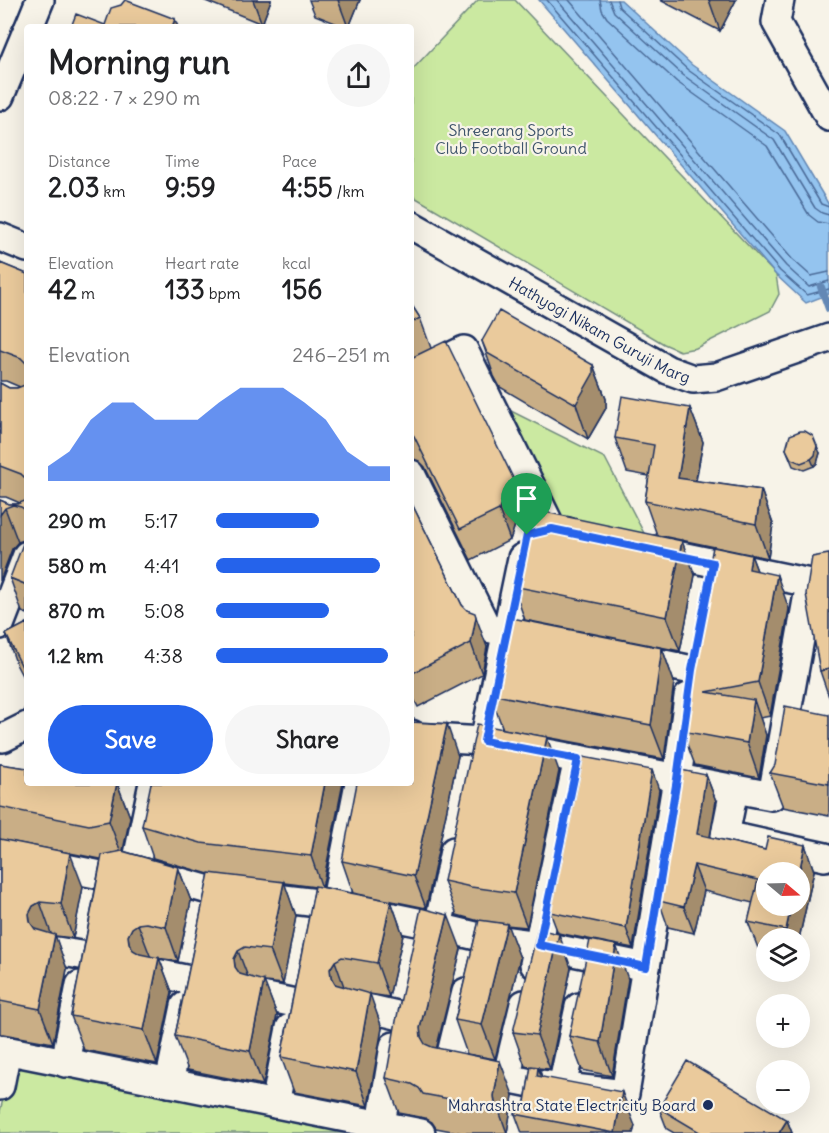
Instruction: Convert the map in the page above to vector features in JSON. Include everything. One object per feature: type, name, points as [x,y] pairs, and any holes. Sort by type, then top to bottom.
[{"type":"street","points":[[30,24],[40,0]]},
{"type":"street","points":[[780,0],[776,22],[829,117]]},
{"type":"street","points":[[0,96],[24,39]]},
{"type":"street","name":"Hathyogi Nikam Guruji Marg","points":[[414,227],[668,370],[693,378],[716,376],[829,338]]},
{"type":"street","points":[[0,237],[24,247]]},
{"type":"street","points":[[414,375],[464,350],[552,529]]},
{"type":"street","points":[[415,490],[487,628],[565,644]]},
{"type":"street","points":[[477,749],[507,632],[527,535],[552,529],[598,539]]},
{"type":"street","points":[[414,736],[477,749],[578,759],[772,796],[810,583],[711,574],[632,546]]},
{"type":"street","points":[[0,624],[24,563]]},
{"type":"street","points":[[475,955],[448,1066],[522,1089],[562,1087],[625,1094],[677,779],[694,659],[611,653]]},
{"type":"street","points":[[1,743],[24,728]]},
{"type":"street","points":[[522,1089],[539,945],[578,759]]},
{"type":"street","points":[[135,869],[152,786]]},
{"type":"street","points":[[320,911],[358,786]]},
{"type":"street","points":[[734,790],[725,835],[825,857]]},
{"type":"street","points":[[426,932],[460,823]]},
{"type":"street","points":[[0,855],[99,887],[135,869]]},
{"type":"street","points":[[135,869],[207,902],[320,911],[426,932],[475,955],[539,945],[646,967]]},
{"type":"street","points":[[57,951],[88,944],[65,1063]]},
{"type":"street","points":[[562,1087],[590,956]]},
{"type":"street","points":[[156,973],[193,969],[169,1083]]},
{"type":"street","points":[[262,996],[297,992],[275,1104]]},
{"type":"street","points":[[0,1086],[4,1049],[399,1130],[393,1052],[404,1004],[358,1006]]},
{"type":"green space","name":"Shreerang Sports Club Football Ground","points":[[478,0],[515,0],[776,275],[779,294],[770,311],[696,348],[680,351],[664,344],[414,197],[414,68]]},
{"type":"green space","points":[[503,407],[605,458],[648,541],[558,521]]},
{"type":"green space","points":[[12,1064],[381,1133],[0,1133],[0,1111]]},
{"type":"water","points":[[539,0],[621,0],[692,65],[785,131],[829,205],[829,294],[806,303],[776,275]]},
{"type":"building","points":[[125,0],[175,19],[173,24],[105,24],[111,8],[121,5]]},
{"type":"building","points":[[76,14],[102,24],[72,24]]},
{"type":"building","points":[[0,263],[24,273],[24,361],[0,350]]},
{"type":"building","points":[[414,309],[420,318],[414,321]]},
{"type":"building","points":[[499,311],[593,365],[593,374],[576,404],[487,353],[482,341]]},
{"type":"building","points":[[446,341],[518,488],[504,494],[499,510],[460,529],[414,436],[414,357]]},
{"type":"building","points":[[0,383],[9,388],[24,385],[24,477],[0,466]]},
{"type":"building","points":[[622,396],[690,408],[678,478],[761,490],[756,524],[645,501],[654,445],[615,438]]},
{"type":"building","points":[[800,431],[813,436],[817,446],[815,455],[801,463],[791,459],[786,449],[790,435]]},
{"type":"building","points":[[0,500],[9,504],[24,501],[24,509],[13,505],[5,508],[0,515]]},
{"type":"building","points":[[414,508],[462,605],[475,613],[471,643],[414,672]]},
{"type":"building","points":[[540,511],[682,541],[667,617],[513,586],[528,514]]},
{"type":"building","points":[[24,541],[24,584],[10,578]]},
{"type":"building","points":[[713,547],[751,555],[749,569],[777,575],[758,682],[706,692],[754,700],[747,743],[682,731],[695,639]]},
{"type":"building","points":[[829,554],[829,669],[820,671],[806,594],[812,557]]},
{"type":"building","points":[[507,617],[662,648],[651,725],[490,694]]},
{"type":"building","points":[[24,625],[24,671],[6,634]]},
{"type":"building","points":[[785,706],[829,715],[829,784],[770,773],[775,765]]},
{"type":"building","points":[[414,722],[447,724],[414,876],[342,861],[356,786],[414,786]]},
{"type":"building","points":[[477,724],[547,737],[514,893],[444,881]]},
{"type":"building","points":[[583,757],[652,770],[626,928],[550,912]]},
{"type":"building","points":[[0,764],[24,768],[24,786],[116,786],[109,821],[89,825],[0,807]]},
{"type":"building","points":[[681,770],[706,775],[697,834],[765,850],[768,837],[805,845],[801,862],[756,862],[756,880],[694,865],[684,907],[659,901]]},
{"type":"building","points":[[150,786],[324,786],[311,856],[201,843],[142,826]]},
{"type":"building","points":[[0,839],[70,853],[61,904],[40,902],[33,906],[29,914],[30,922],[35,929],[55,935],[40,1009],[0,1001]]},
{"type":"building","points":[[122,851],[178,867],[166,927],[146,923],[138,924],[132,928],[128,936],[133,950],[159,958],[144,1030],[71,1016],[102,855]]},
{"type":"building","points":[[209,873],[284,882],[270,950],[245,947],[238,951],[234,959],[235,967],[240,974],[264,981],[250,1051],[175,1036]]},
{"type":"building","points":[[315,886],[391,901],[377,963],[342,957],[335,961],[330,969],[335,984],[370,994],[356,1072],[281,1057]]},
{"type":"building","points":[[756,888],[756,916],[789,916],[786,928],[748,922]]},
{"type":"building","points":[[421,908],[448,915],[420,1028],[421,1037],[425,1044],[432,1047],[500,1061],[494,1096],[498,1108],[423,1094],[412,1084],[386,1078]]},
{"type":"building","points":[[479,920],[507,924],[482,1025],[455,1020]]},
{"type":"building","points":[[538,929],[559,934],[537,1035],[513,1032]]},
{"type":"building","points":[[590,940],[616,945],[600,1042],[569,1036]]},
{"type":"building","points":[[687,1061],[756,1102],[756,1114],[777,1114],[787,1120],[779,1133],[701,1133],[659,1108]]},
{"type":"building","points":[[531,1066],[538,1067],[537,1076],[622,1092],[615,1133],[515,1114],[525,1102]]},
{"type":"waterway","points":[[821,287],[829,309]]},
{"type":"place","name":"Mahrashtra State Electricity Board","points":[[708,1105]]},
{"type":"route","points":[[552,529],[713,563],[692,670],[677,779],[646,967],[539,945],[578,759],[484,741],[527,535],[552,529]]}]
